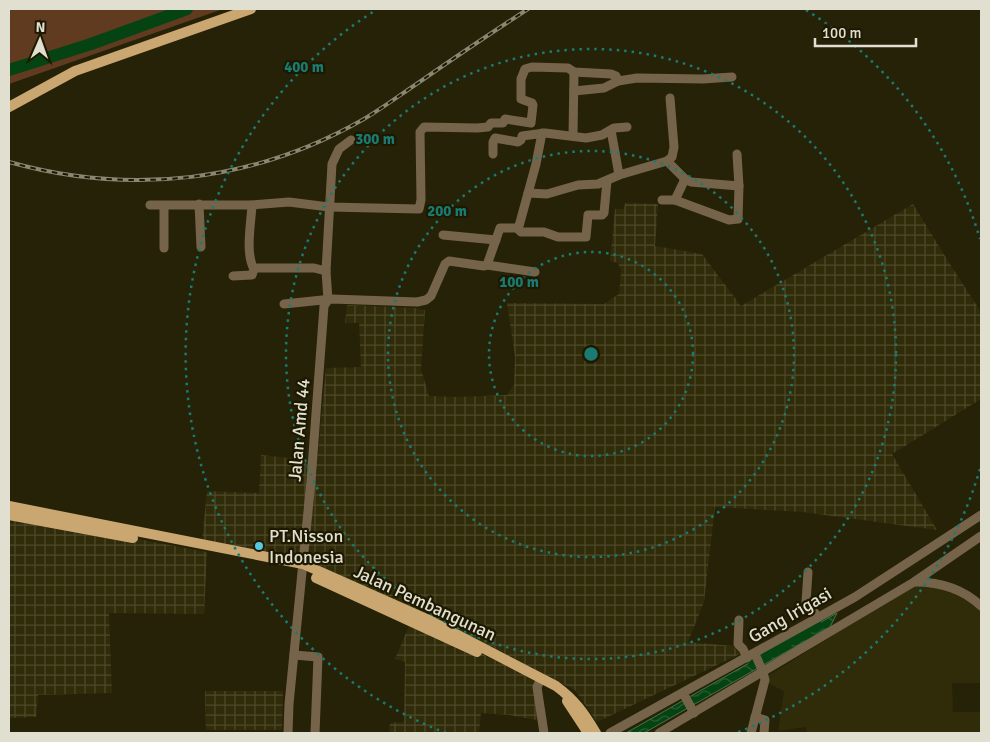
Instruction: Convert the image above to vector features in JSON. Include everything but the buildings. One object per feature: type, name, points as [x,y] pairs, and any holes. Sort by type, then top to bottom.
[{"type":"main road","points":[[9,107],[74,71],[251,9]]},
{"type":"main road","points":[[9,114],[41,98],[77,74],[101,62]]},
{"type":"main road","name":"Jalan Pembangunan","points":[[9,506],[303,568],[429,620],[556,686],[571,696],[596,733]]},
{"type":"main road","name":"Jalan Pembangunan","points":[[9,515],[303,568],[540,682],[566,700],[588,733]]},
{"type":"street","points":[[150,205],[252,205],[289,202],[329,207],[419,209],[421,200],[420,132],[424,127],[478,128],[488,127],[492,123],[503,123],[505,119],[531,123],[532,103],[521,99],[521,79],[524,69],[532,67],[568,68],[574,72],[611,74],[616,76],[618,81]]},
{"type":"street","points":[[573,136],[574,72]]},
{"type":"street","points":[[574,91],[604,88],[618,81],[637,78],[703,79],[732,77]]},
{"type":"street","points":[[528,193],[547,194],[578,185],[590,185],[667,161],[672,157],[674,147],[670,98]]},
{"type":"street","points":[[493,154],[492,142],[495,138],[518,142],[522,136],[542,133],[586,138],[602,135],[614,128],[627,127]]},
{"type":"street","points":[[611,130],[619,175]]},
{"type":"street","points":[[518,228],[536,164],[542,133]]},
{"type":"street","name":"Jalan Amd 44","points":[[288,733],[319,384],[324,306],[328,300],[326,271],[332,164],[339,149],[351,140]]},
{"type":"street","points":[[662,200],[675,200],[729,220],[738,218],[737,154]]},
{"type":"street","points":[[667,161],[686,179],[698,184],[739,186]]},
{"type":"street","points":[[675,200],[686,179]]},
{"type":"street","points":[[487,265],[500,228],[518,228],[521,232],[544,232],[558,237],[586,237],[588,215],[602,215],[604,213],[607,181]]},
{"type":"street","points":[[199,204],[200,247]]},
{"type":"street","points":[[233,276],[252,275],[254,269],[250,262],[249,253],[252,205]]},
{"type":"street","points":[[164,206],[164,248]]},
{"type":"street","points":[[443,235],[496,240]]},
{"type":"street","points":[[284,304],[328,300],[417,302],[426,300],[431,296],[445,264],[449,261],[535,272]]},
{"type":"street","points":[[254,269],[314,268],[326,271]]},
{"type":"street","name":"Gang Irigasi","points":[[610,733],[756,662],[817,618],[902,567],[981,515]]},
{"type":"street","points":[[659,733],[693,710],[756,662],[914,582],[981,536]]},
{"type":"street","points":[[808,572],[806,602],[817,618]]},
{"type":"street","points":[[914,582],[932,582],[946,585],[961,591],[981,606]]},
{"type":"street","points":[[739,620],[738,644],[756,662],[764,684],[750,733]]},
{"type":"street","points":[[294,655],[318,657],[315,733]]},
{"type":"street","points":[[540,682],[537,687],[544,733]]},
{"type":"street","points":[[684,696],[693,710]]},
{"type":"street","points":[[755,717],[764,720],[764,733]]},
{"type":"shaded area","points":[[9,9],[223,9],[9,84]]},
{"type":"shaded area","points":[[625,203],[658,204],[655,246],[702,254],[741,306],[913,204],[981,312],[981,399],[892,454],[937,530],[802,512],[715,507],[704,602],[688,642],[733,646],[740,654],[597,722],[575,690],[305,562],[202,542],[207,491],[259,493],[261,455],[317,461],[326,368],[361,367],[359,323],[345,323],[347,305],[425,310],[421,369],[429,396],[507,395],[514,385],[515,357],[507,303],[604,304],[619,294],[621,271],[618,263],[610,261],[615,209],[624,209]]},
{"type":"shaded area","points":[[9,515],[207,552],[204,614],[109,613],[112,693],[38,695],[36,717],[9,718]]},
{"type":"shaded area","points":[[911,586],[938,586],[976,605],[981,610],[981,683],[952,683],[953,712],[981,712],[981,733],[807,733],[806,727],[778,731],[784,691],[768,683],[768,676]]},
{"type":"shaded area","points":[[411,621],[540,681],[537,720],[481,713],[479,733],[389,733],[390,723],[404,722],[405,662],[395,659]]},
{"type":"shaded area","points":[[205,691],[283,691],[282,730],[206,730]]},
{"type":"water","points":[[837,613],[830,627],[644,733],[626,733]]},
{"type":"waterway","points":[[9,70],[91,44],[187,9]]},
{"type":"waterway","points":[[754,662],[815,623]]},
{"type":"railway","points":[[9,162],[55,172],[100,178],[146,180],[191,177],[236,169],[279,157],[322,140],[364,119],[528,9]]},
{"type":"place","name":"PT.Nisson Indonesia","points":[[259,546]]}]
